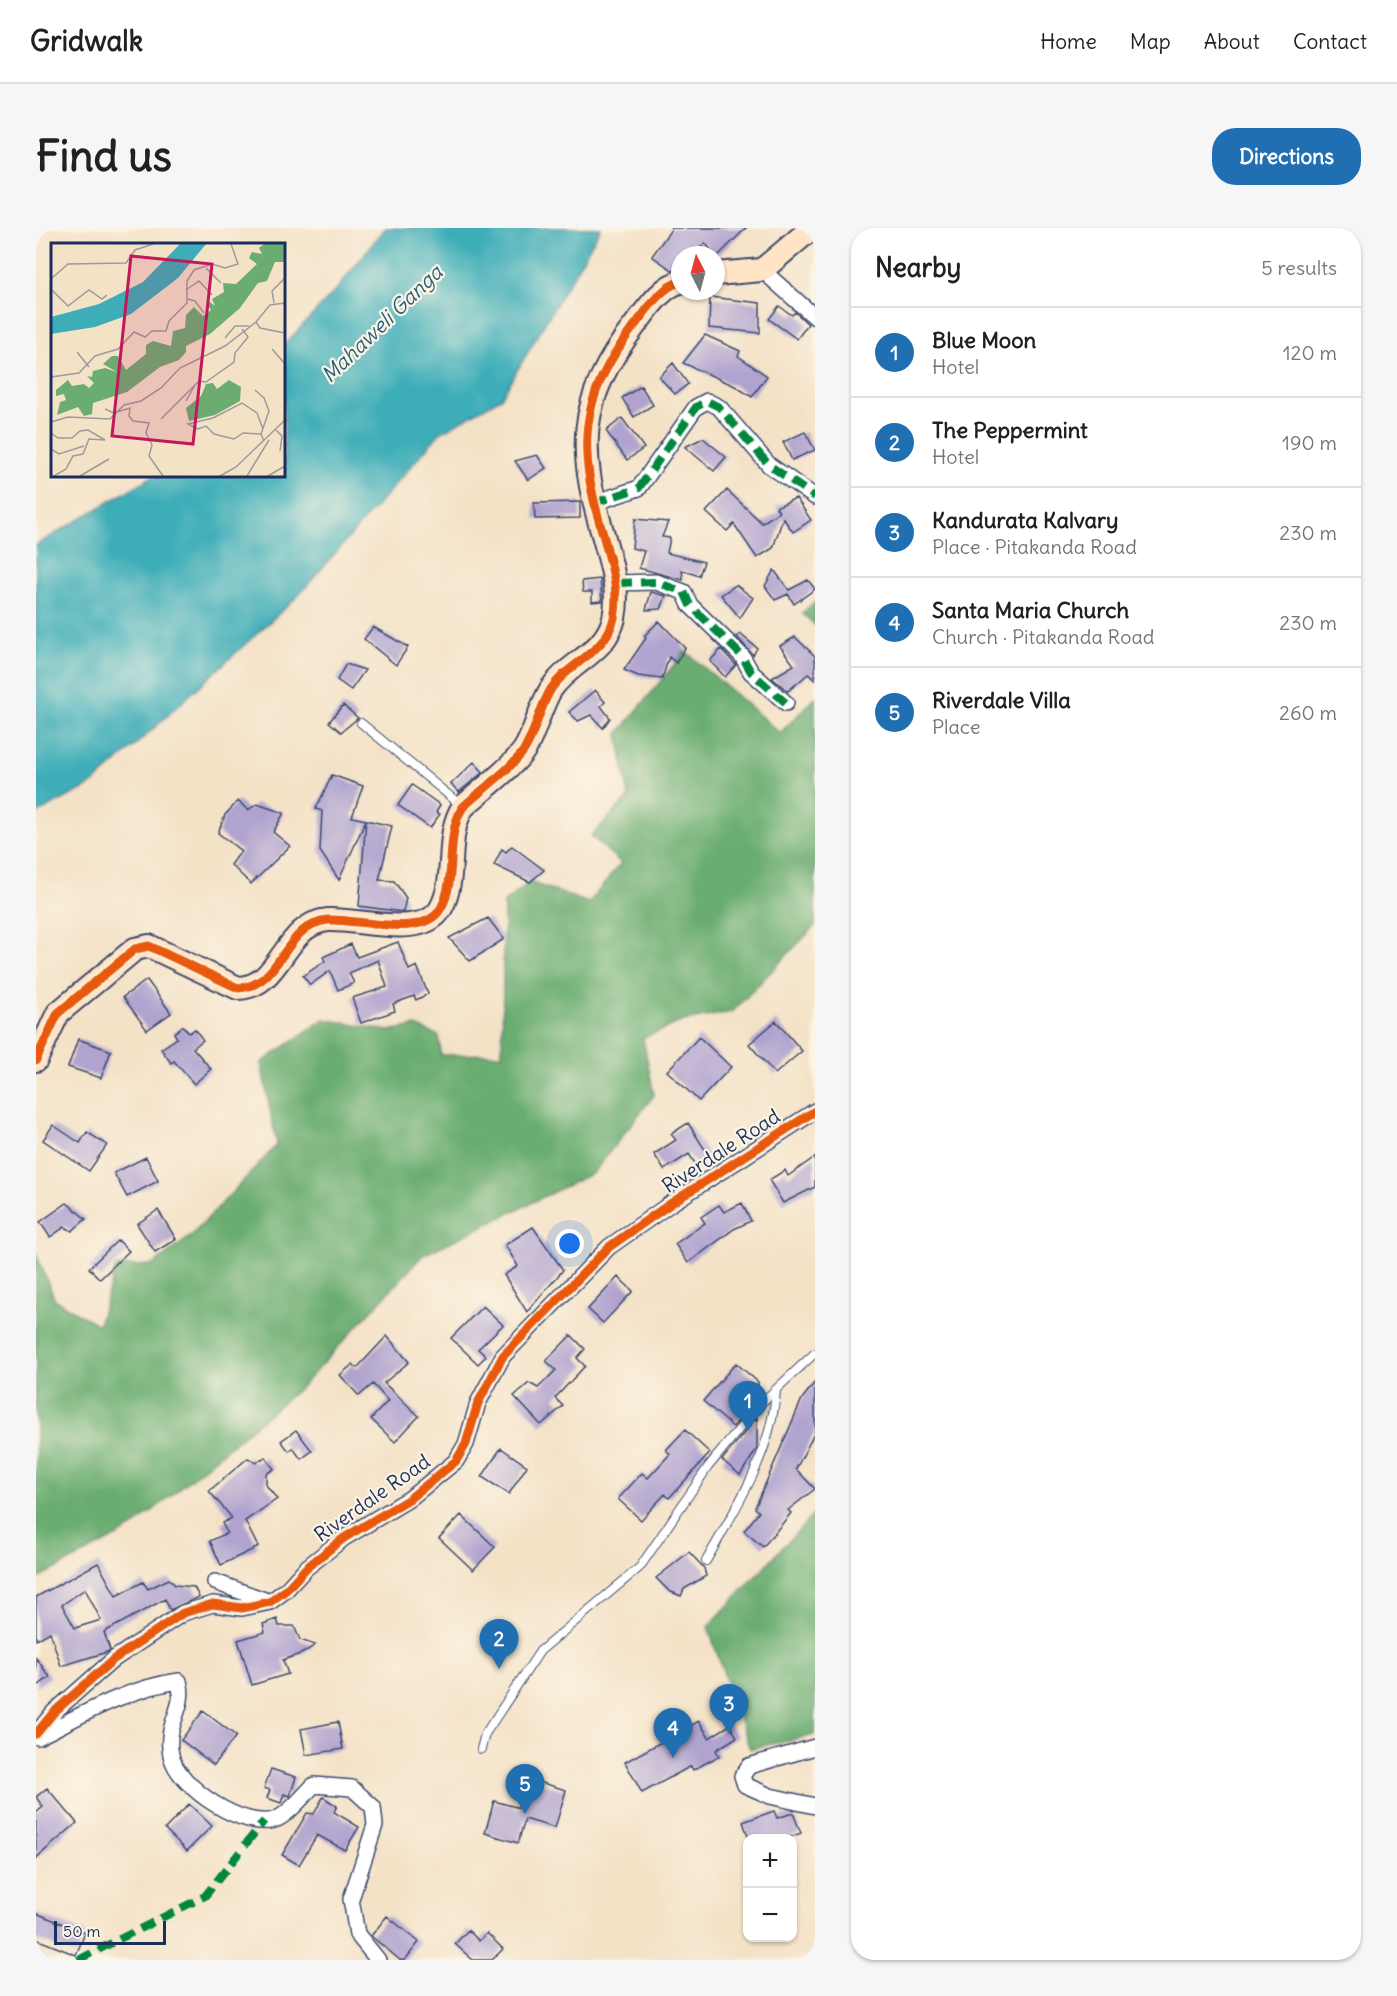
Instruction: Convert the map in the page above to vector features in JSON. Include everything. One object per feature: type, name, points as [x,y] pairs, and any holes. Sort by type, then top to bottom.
[{"type":"street","points":[[725,273],[762,270],[812,228]]},
{"type":"street","points":[[762,270],[815,317]]},
{"type":"street","points":[[36,1060],[58,1012],[141,946],[149,946],[238,988],[250,988],[262,982],[299,932],[310,925],[327,920],[409,927],[427,920],[441,910],[450,876],[453,828],[463,807],[525,750],[551,689],[589,656],[606,636],[614,619],[616,583],[594,503],[585,456],[588,416],[598,387],[629,333],[651,305],[671,286]]},
{"type":"street","points":[[594,503],[639,488],[696,407],[707,401],[719,407],[769,465],[815,497]]},
{"type":"street","points":[[616,583],[656,582],[684,592],[690,605],[742,656],[751,672],[786,703]]},
{"type":"street","name":"Riverdale Road","points":[[36,1736],[54,1712],[114,1659],[183,1612],[213,1604],[242,1608],[270,1602],[286,1590],[306,1568],[344,1538],[409,1499],[456,1461],[466,1444],[478,1403],[503,1356],[609,1247],[670,1204],[815,1111]]},
{"type":"street","points":[[215,1582],[270,1602]]},
{"type":"street","points":[[36,1736],[150,1685],[179,1681],[183,1694],[168,1735],[171,1759],[187,1783],[214,1805],[264,1821],[278,1819],[314,1785],[352,1788],[373,1807],[375,1825],[351,1899],[357,1934],[378,1960]]},
{"type":"street","points":[[815,1747],[749,1766],[742,1776],[745,1785],[770,1796],[815,1806]]},
{"type":"lane","points":[[361,723],[463,807]]},
{"type":"lane","points":[[481,1749],[484,1734],[540,1651],[640,1567],[708,1467],[758,1406],[815,1353]]},
{"type":"lane","points":[[706,1561],[751,1483],[770,1435],[776,1391]]},
{"type":"green space","points":[[815,602],[815,625],[802,613]]},
{"type":"green space","points":[[685,651],[780,733],[815,698],[815,926],[732,1012],[683,1021],[643,1038],[654,1095],[593,1173],[423,1255],[302,1386],[132,1528],[36,1580],[36,1253],[55,1300],[98,1325],[116,1267],[153,1265],[191,1236],[277,1145],[261,1063],[324,1019],[389,1031],[416,1026],[439,1036],[441,1055],[502,1054],[504,902],[530,882],[589,903],[621,863],[591,836],[629,797],[618,734]]},
{"type":"green space","points":[[815,1513],[815,1735],[750,1749],[708,1627]]},
{"type":"water","name":"Mahaweli Ganga","points":[[385,228],[601,228],[501,398],[440,433],[299,595],[93,784],[36,814],[36,545],[151,477],[285,477],[285,344],[337,289]]},
{"type":"building","points":[[672,228],[746,228],[725,249],[725,246],[708,246],[705,243],[702,246],[671,246],[671,269],[652,256]]},
{"type":"building","points":[[725,299],[760,303],[760,333],[709,328],[710,300]]},
{"type":"building","points":[[779,306],[792,315],[795,312],[808,324],[797,339],[769,319]]},
{"type":"building","points":[[705,335],[740,351],[738,356],[767,376],[752,397],[735,386],[683,363]]},
{"type":"building","points":[[673,363],[688,384],[675,394],[659,377]]},
{"type":"building","points":[[641,386],[653,405],[634,417],[622,398]]},
{"type":"building","points":[[622,418],[644,448],[627,460],[606,431]]},
{"type":"building","points":[[805,432],[815,450],[792,460],[783,442]]},
{"type":"building","points":[[703,438],[726,457],[714,471],[685,447]]},
{"type":"building","points":[[537,455],[546,468],[528,480],[515,461]]},
{"type":"building","points":[[727,490],[762,523],[779,512],[776,507],[796,498],[811,520],[793,532],[783,518],[773,548],[757,558],[734,524],[727,531],[706,512]]},
{"type":"building","points":[[580,502],[580,518],[535,519],[534,503]]},
{"type":"building","points":[[635,519],[668,522],[662,537],[670,538],[667,553],[704,562],[699,576],[682,570],[683,580],[639,568],[644,551],[632,548]]},
{"type":"building","points":[[774,570],[789,590],[808,580],[815,589],[794,604],[788,594],[775,600],[765,586]]},
{"type":"building","points":[[600,579],[602,601],[592,602],[592,592],[583,592],[582,581]]},
{"type":"building","points":[[736,585],[753,598],[740,618],[721,595]]},
{"type":"building","points":[[651,592],[666,596],[661,609],[646,610]]},
{"type":"building","points":[[659,621],[685,648],[676,663],[669,657],[662,679],[638,676],[624,670],[646,638],[644,636]]},
{"type":"building","points":[[373,627],[408,647],[396,665],[364,639]]},
{"type":"building","points":[[740,634],[757,648],[753,655],[737,637]]},
{"type":"building","points":[[795,637],[815,656],[815,680],[808,674],[788,691],[772,678],[794,665],[780,646]]},
{"type":"building","points":[[721,649],[736,665],[725,677],[710,661]]},
{"type":"building","points":[[346,664],[365,670],[351,690],[337,680]]},
{"type":"building","points":[[595,690],[605,702],[601,706],[610,718],[603,728],[591,715],[578,721],[569,712]]},
{"type":"building","points":[[343,705],[358,718],[341,732],[329,722]]},
{"type":"building","points":[[474,762],[483,772],[459,792],[451,784]]},
{"type":"building","points":[[332,775],[363,786],[352,817],[366,820],[339,880],[320,851],[322,811],[316,809]]},
{"type":"building","points":[[412,785],[440,805],[436,812],[440,814],[430,828],[398,805]]},
{"type":"building","points":[[238,801],[248,810],[257,804],[284,813],[273,832],[290,846],[251,884],[231,865],[241,851],[218,833],[225,815]]},
{"type":"building","points":[[366,820],[392,826],[379,880],[394,881],[406,898],[403,912],[359,906]]},
{"type":"building","points":[[512,846],[544,870],[530,882],[494,865],[502,849],[506,852]]},
{"type":"building","points":[[488,918],[504,939],[470,961],[449,938]]},
{"type":"building","points":[[398,942],[409,970],[417,966],[428,994],[416,1000],[414,996],[393,1004],[395,1011],[361,1023],[352,998],[387,987],[378,960],[349,973],[354,983],[338,990],[330,971],[310,985],[303,976],[325,961],[323,957],[351,944],[357,957]]},
{"type":"building","points":[[147,980],[171,1013],[147,1030],[123,997]]},
{"type":"building","points":[[776,1021],[802,1051],[775,1074],[749,1044]]},
{"type":"building","points":[[183,1026],[189,1033],[195,1029],[203,1040],[193,1048],[211,1069],[194,1084],[174,1061],[171,1063],[161,1049],[177,1038],[174,1033]]},
{"type":"building","points":[[699,1037],[731,1067],[699,1101],[667,1071]]},
{"type":"building","points":[[78,1039],[111,1051],[101,1078],[68,1067]]},
{"type":"building","points":[[688,1123],[709,1156],[696,1165],[689,1154],[664,1170],[654,1154],[676,1140],[671,1134]]},
{"type":"building","points":[[53,1125],[80,1143],[87,1132],[107,1145],[89,1171],[43,1140]]},
{"type":"building","points":[[146,1157],[158,1181],[127,1197],[114,1173]]},
{"type":"building","points":[[815,1157],[815,1187],[783,1203],[769,1180],[785,1170],[788,1176]]},
{"type":"building","points":[[67,1203],[86,1219],[72,1231],[65,1227],[50,1237],[40,1222]]},
{"type":"building","points":[[742,1203],[751,1221],[734,1229],[688,1263],[675,1244],[705,1223],[701,1217],[719,1205],[724,1212]]},
{"type":"building","points":[[158,1210],[176,1239],[155,1252],[137,1224]]},
{"type":"building","points":[[533,1227],[563,1270],[527,1312],[504,1275],[518,1266],[505,1245]]},
{"type":"building","points":[[118,1240],[129,1251],[100,1279],[89,1268]]},
{"type":"building","points":[[618,1277],[633,1291],[603,1323],[588,1309]]},
{"type":"building","points":[[483,1306],[503,1325],[478,1349],[486,1356],[478,1364],[451,1338]]},
{"type":"building","points":[[571,1335],[585,1349],[577,1358],[585,1366],[555,1398],[563,1406],[541,1425],[514,1396],[529,1383],[538,1388],[556,1370],[546,1361]]},
{"type":"building","points":[[387,1336],[409,1362],[384,1383],[419,1416],[395,1442],[371,1419],[388,1401],[373,1384],[359,1396],[340,1375],[353,1364],[357,1368]]},
{"type":"building","points":[[736,1363],[758,1382],[757,1398],[733,1427],[703,1401]]},
{"type":"building","points":[[815,1382],[815,1432],[796,1469],[815,1489],[788,1510],[791,1513],[763,1547],[744,1531],[759,1512],[755,1508],[802,1399]]},
{"type":"building","points":[[757,1417],[757,1449],[740,1475],[722,1460]]},
{"type":"building","points":[[296,1430],[312,1451],[301,1459],[293,1448],[289,1451],[281,1441]]},
{"type":"building","points":[[685,1430],[710,1453],[669,1498],[665,1494],[641,1520],[618,1499],[642,1473],[648,1478],[670,1454],[666,1450]]},
{"type":"building","points":[[501,1448],[527,1466],[509,1494],[482,1477]]},
{"type":"building","points":[[265,1457],[274,1469],[266,1474],[266,1485],[277,1499],[245,1521],[258,1547],[221,1565],[210,1541],[227,1533],[222,1523],[232,1518],[209,1491],[248,1458],[256,1463]]},
{"type":"building","points":[[461,1515],[495,1547],[473,1570],[439,1538]]},
{"type":"building","points":[[689,1552],[704,1568],[706,1576],[684,1589],[681,1596],[669,1591],[656,1578]]},
{"type":"building","points":[[98,1563],[116,1596],[143,1582],[148,1589],[169,1579],[175,1585],[194,1587],[199,1597],[170,1610],[165,1599],[104,1632],[110,1650],[107,1652],[61,1666],[50,1632],[36,1640],[36,1597]],"holes":[[[85,1589],[101,1620],[75,1628],[62,1605]]]},
{"type":"building","points":[[277,1619],[279,1626],[294,1626],[300,1640],[315,1645],[303,1653],[283,1660],[288,1674],[252,1685],[238,1640],[265,1632],[263,1624]]},
{"type":"building","points":[[36,1658],[50,1677],[36,1687]]},
{"type":"building","points":[[203,1711],[236,1736],[214,1765],[181,1740]]},
{"type":"building","points":[[699,1721],[709,1738],[730,1725],[737,1737],[716,1750],[719,1756],[693,1770],[691,1766],[642,1793],[625,1762]]},
{"type":"building","points":[[338,1722],[343,1749],[306,1755],[301,1729]]},
{"type":"building","points":[[271,1769],[296,1777],[290,1796],[284,1794],[281,1803],[267,1798],[270,1790],[264,1788]]},
{"type":"building","points":[[529,1779],[566,1790],[555,1828],[525,1819],[518,1843],[485,1833],[494,1801],[520,1808]]},
{"type":"building","points":[[47,1788],[77,1823],[36,1858],[36,1813],[43,1807],[36,1797]]},
{"type":"building","points":[[323,1797],[337,1806],[334,1812],[359,1827],[345,1850],[317,1835],[299,1865],[282,1855],[307,1813],[314,1814]]},
{"type":"building","points":[[189,1804],[212,1826],[187,1851],[165,1829]]},
{"type":"building","points":[[774,1811],[777,1818],[793,1813],[801,1833],[747,1834],[743,1822]]},
{"type":"building","points":[[36,1913],[85,1933],[76,1955],[36,1939]]},
{"type":"building","points":[[387,1916],[419,1942],[405,1960],[400,1960],[371,1936]]},
{"type":"building","points":[[468,1930],[479,1941],[487,1933],[503,1949],[492,1960],[473,1960],[455,1944]]},
{"type":"marked path","points":[[594,503],[639,488],[696,407],[707,401],[719,407],[769,465],[815,497]]},
{"type":"marked path","points":[[617,583],[656,582],[684,592],[690,605],[742,656],[751,672],[786,703]]},
{"type":"marked path","points":[[78,1960],[205,1896],[264,1821]]},
{"type":"cycle path","points":[[36,1060],[58,1013],[135,949],[149,946],[238,988],[253,985],[264,978],[291,943],[313,924],[340,920],[405,925],[420,923],[432,918],[441,908],[449,883],[454,831],[463,807],[521,754],[551,689],[567,671],[595,649],[610,630],[616,608],[615,588],[612,568],[595,507],[587,452],[592,403],[616,352],[649,306],[671,285]]},
{"type":"cycle path","points":[[36,1734],[54,1712],[114,1659],[183,1613],[213,1604],[242,1608],[270,1602],[286,1590],[306,1568],[344,1538],[409,1499],[456,1461],[466,1444],[478,1403],[503,1356],[609,1247],[670,1204],[815,1111]]},
{"type":"place","name":"Blue Moon","points":[[748,1431]]},
{"type":"place","name":"The Peppermint","points":[[499,1669]]},
{"type":"place","name":"Kandurata Kalvary","points":[[729,1734]]},
{"type":"place","name":"Santa Maria Church","points":[[673,1758]]},
{"type":"place","name":"Riverdale Villa","points":[[525,1814]]}]
